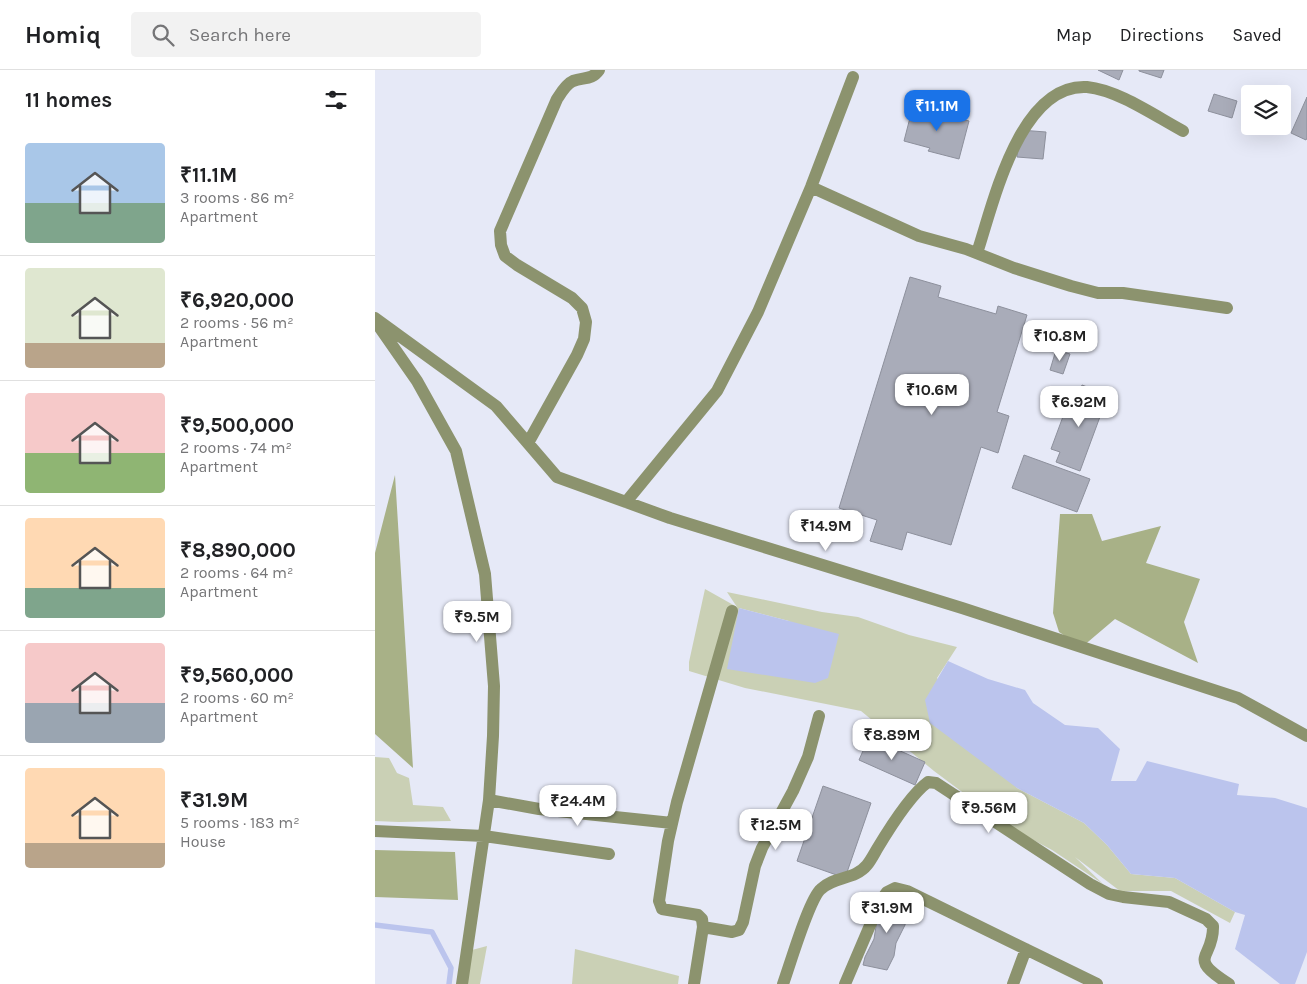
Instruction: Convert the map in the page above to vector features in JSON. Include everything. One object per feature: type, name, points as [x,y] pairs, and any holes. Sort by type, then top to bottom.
[{"type":"street","points":[[528,443],[577,355],[583,339],[586,322],[582,308],[572,298],[517,266],[505,256],[501,245],[500,231],[557,99],[564,88],[573,81],[595,75],[599,70]]},
{"type":"street","points":[[627,502],[717,391],[758,312],[811,187],[853,78]]},
{"type":"street","points":[[977,254],[1013,146],[1023,128],[1056,94],[1070,89],[1086,87],[1104,90],[1183,131]]},
{"type":"street","points":[[811,187],[919,236],[1014,268],[1098,293],[1123,293],[1227,308]]},
{"type":"street","points":[[375,319],[496,406],[557,478],[670,518],[962,608],[1238,698],[1307,736]]},
{"type":"street","points":[[375,319],[417,381],[456,451],[486,584],[494,686],[489,800],[462,984]]},
{"type":"street","points":[[694,984],[703,927],[702,919],[698,915],[662,909],[659,901],[672,823],[732,611]]},
{"type":"street","points":[[703,927],[732,932],[739,930],[743,922],[755,866],[762,848],[793,791],[808,757],[819,716]]},
{"type":"street","points":[[783,984],[812,903],[819,890],[829,882],[854,876],[867,865],[896,820],[921,787],[928,782],[937,783],[1089,884],[1109,894],[1169,902],[1206,919],[1213,926],[1213,935],[1204,958],[1207,968],[1229,984]]},
{"type":"street","points":[[489,800],[539,809],[672,823]]},
{"type":"street","points":[[375,831],[484,836],[609,854]]},
{"type":"street","points":[[845,984],[880,902],[887,892],[895,888],[907,891],[1097,984]]},
{"type":"street","points":[[1013,984],[1026,949]]},
{"type":"green space","points":[[395,475],[413,768],[375,734],[375,553]]},
{"type":"green space","points":[[1060,514],[1092,514],[1102,541],[1161,526],[1146,563],[1200,579],[1184,622],[1198,663],[1115,619],[1082,647],[1059,632],[1053,613]]},
{"type":"green space","points":[[705,589],[737,607],[727,592],[822,612],[858,617],[909,635],[957,647],[937,678],[1017,788],[1084,823],[1107,845],[1131,874],[1175,878],[1235,912],[1230,923],[1171,891],[1120,891],[1075,857],[1103,884],[1052,850],[1009,827],[934,771],[861,711],[745,688],[689,671],[689,662]],"holes":[[[739,608],[789,621],[828,678]]]},
{"type":"green space","points":[[375,757],[389,758],[397,773],[409,778],[413,805],[443,807],[451,821],[375,821]]},
{"type":"green space","points":[[375,850],[455,852],[458,900],[375,897]]},
{"type":"green space","points":[[487,946],[480,984],[465,984],[472,950]]},
{"type":"green space","points":[[575,949],[679,976],[678,984],[572,984]]},
{"type":"water","points":[[739,608],[839,634],[828,678],[815,683],[727,669]]},
{"type":"water","points":[[948,661],[988,679],[1025,690],[1033,703],[1065,725],[1098,728],[1120,749],[1111,781],[1136,781],[1147,761],[1239,784],[1237,795],[1275,798],[1307,808],[1307,952],[1295,984],[1280,984],[1235,949],[1245,915],[1235,912],[1175,878],[1131,874],[1107,845],[1084,823],[1017,788],[930,723],[925,700]]},
{"type":"building","points":[[1098,70],[1123,70],[1119,80]]},
{"type":"building","points":[[1139,70],[1164,70],[1161,78]]},
{"type":"building","points":[[1214,94],[1237,101],[1232,118],[1208,111]]},
{"type":"building","points":[[1307,97],[1307,138],[1306,140],[1291,133]]},
{"type":"building","points":[[913,106],[969,121],[959,159],[928,151],[930,148],[904,141]]},
{"type":"building","points":[[1020,130],[1046,132],[1043,159],[1017,157]]},
{"type":"building","points":[[910,277],[941,286],[938,297],[996,314],[998,306],[1027,315],[997,412],[1009,416],[998,453],[981,447],[951,545],[907,532],[902,550],[870,541],[877,520],[839,508]]},
{"type":"building","points":[[1056,350],[1070,354],[1063,374],[1050,370]]},
{"type":"building","points":[[1082,385],[1108,395],[1080,471],[1056,462],[1060,452],[1051,449],[1068,403],[1074,406]]},
{"type":"building","points":[[1024,455],[1090,479],[1077,512],[1012,488]]},
{"type":"building","points":[[869,737],[925,762],[915,785],[859,760]]},
{"type":"building","points":[[823,786],[871,803],[845,878],[797,861]]},
{"type":"building","points":[[884,897],[891,898],[908,907],[905,925],[896,943],[894,956],[887,970],[863,965],[874,939],[878,914]]},
{"type":"waterway","points":[[375,925],[432,932],[451,968],[449,984]]}]
